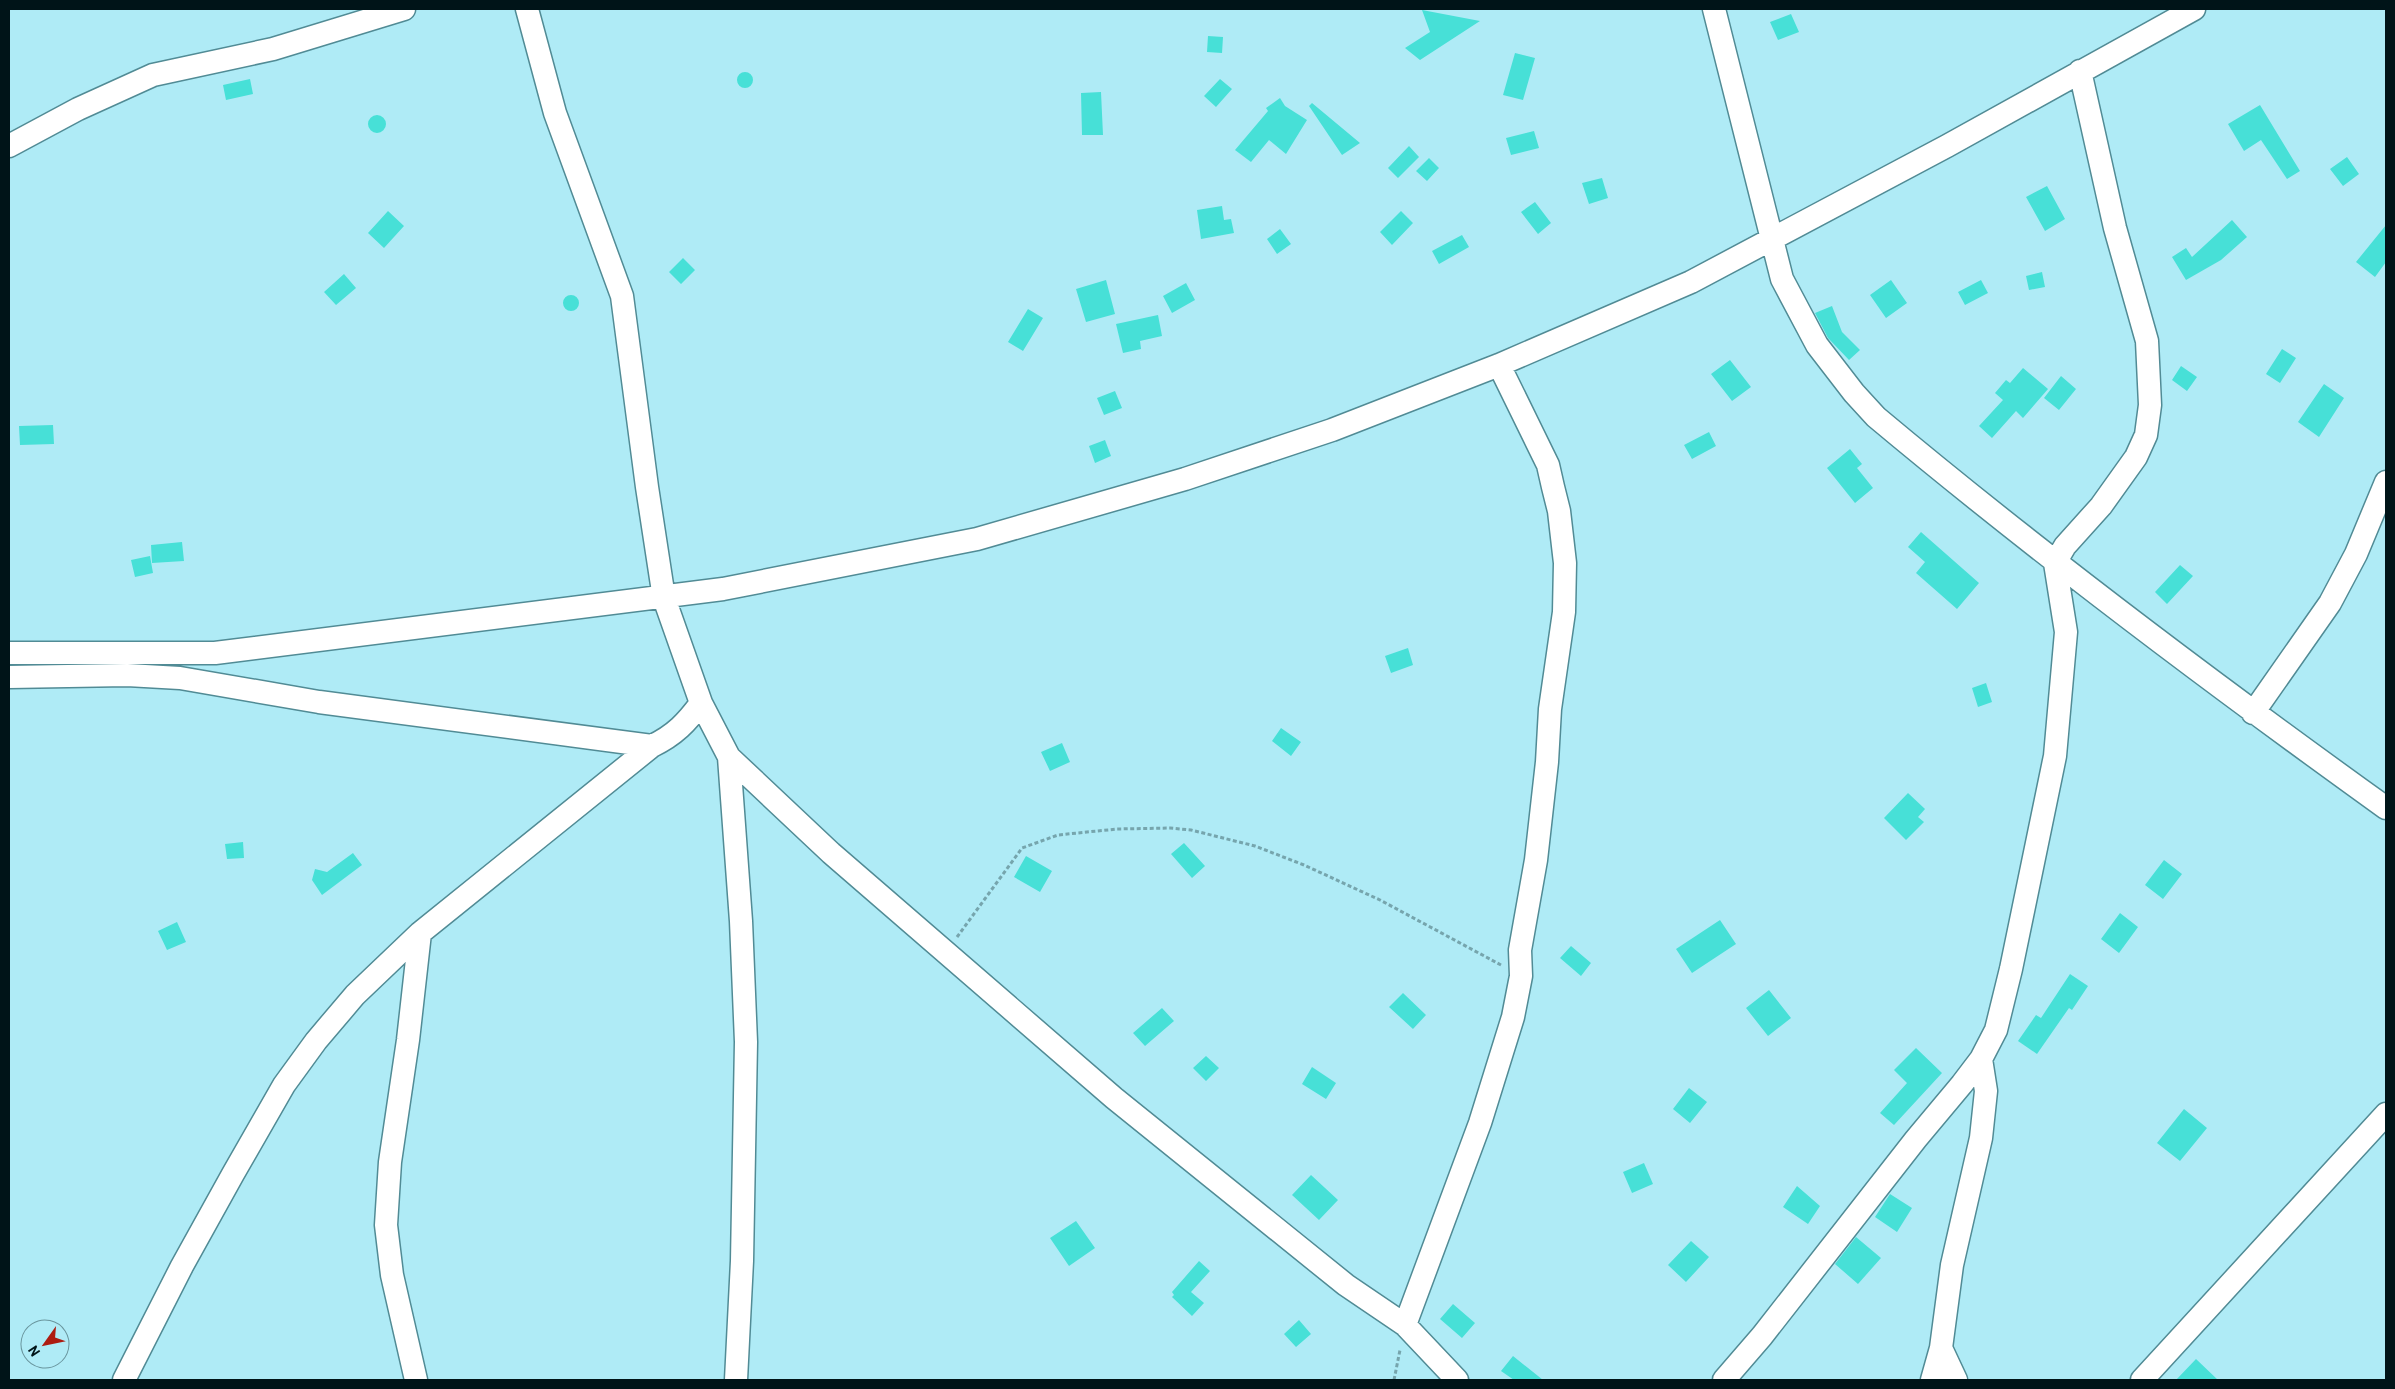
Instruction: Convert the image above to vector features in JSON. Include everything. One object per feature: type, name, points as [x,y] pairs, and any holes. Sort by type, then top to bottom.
[{"type":"street","points":[[9,146],[78,109],[153,75],[272,49],[404,9]]},
{"type":"street","points":[[527,9],[556,113],[622,296],[647,487],[664,598],[701,703],[729,757],[831,853],[1143,1121],[1346,1285],[1405,1325],[1457,1380]]},
{"type":"street","points":[[1714,9],[1782,279],[1817,345],[1854,393],[1876,417],[2055,563],[2253,712],[2386,808]]},
{"type":"street","points":[[9,653],[215,653],[664,598],[723,589],[977,539],[1185,478],[1332,430],[1499,365],[1691,282],[1947,146],[2194,9]]},
{"type":"street","points":[[1724,1380],[1762,1336],[1981,1058],[1996,1030],[2011,969],[2055,756],[2066,632],[2055,563],[2066,546],[2101,506],[2136,457],[2146,435],[2150,405],[2147,341],[2115,228],[2080,71]]},
{"type":"street","points":[[1405,1325],[1480,1123],[1513,1017],[1521,976],[1520,950],[1536,860],[1547,762],[1550,710],[1564,612],[1565,563],[1559,511],[1548,465],[1499,365]]},
{"type":"street","points":[[2253,712],[2330,602],[2356,554],[2386,482]]},
{"type":"street","points":[[9,677],[127,675],[180,678],[319,702],[652,746]]},
{"type":"street","points":[[124,1380],[182,1266],[284,1085],[316,1041],[354,995],[420,933],[652,746],[669,738],[683,726],[701,703]]},
{"type":"street","points":[[729,757],[741,922],[746,1042],[742,1260],[736,1380]]},
{"type":"street","points":[[416,1380],[392,1275],[386,1225],[390,1162],[408,1040],[420,933]]},
{"type":"street","points":[[1932,1380],[1941,1348],[1952,1265],[1981,1138],[1986,1091],[1981,1058]]},
{"type":"street","points":[[2142,1380],[2386,1114]]},
{"type":"street","points":[[1941,1348],[1956,1380]]},
{"type":"path","points":[[945,951],[973,918],[1022,848],[1058,835],[1117,829],[1170,828],[1191,830],[1246,843],[1304,865],[1380,900],[1521,976]]},
{"type":"path","points":[[1394,1380],[1405,1325]]},
{"type":"building","points":[[1422,10],[1480,21],[1420,60],[1405,48],[1430,32]]},
{"type":"building","points":[[1791,14],[1799,32],[1778,40],[1770,22]]},
{"type":"building","points":[[1208,36],[1223,37],[1222,53],[1207,52]]},
{"type":"building","points":[[1515,53],[1535,58],[1523,100],[1503,95]]},
{"type":"building","points":[[745,72],[751,74],[753,80],[751,86],[745,88],[739,86],[737,80],[739,74]]},
{"type":"building","points":[[250,79],[253,94],[226,100],[223,85]]},
{"type":"building","points":[[1220,79],[1232,89],[1216,107],[1204,96]]},
{"type":"building","points":[[1101,92],[1103,135],[1082,135],[1081,93]]},
{"type":"building","points":[[1280,98],[1285,106],[1307,120],[1286,154],[1269,140],[1251,162],[1235,150],[1268,111],[1266,108]]},
{"type":"building","points":[[1312,103],[1360,143],[1342,155],[1309,106]]},
{"type":"building","points":[[2260,105],[2300,171],[2287,179],[2261,140],[2244,151],[2228,124]]},
{"type":"building","points":[[373,115],[381,115],[386,120],[384,131],[373,133],[368,128],[368,120]]},
{"type":"building","points":[[1534,131],[1539,148],[1511,155],[1506,138]]},
{"type":"building","points":[[1409,146],[1419,157],[1398,178],[1388,168]]},
{"type":"building","points":[[2347,157],[2359,174],[2343,186],[2330,169]]},
{"type":"building","points":[[1429,158],[1439,168],[1427,181],[1416,171]]},
{"type":"building","points":[[1602,178],[1608,198],[1589,204],[1582,183]]},
{"type":"building","points":[[2047,186],[2065,219],[2045,231],[2026,197]]},
{"type":"building","points":[[1535,202],[1551,223],[1538,234],[1521,212]]},
{"type":"building","points":[[1222,206],[1224,220],[1231,219],[1234,233],[1201,239],[1197,210]]},
{"type":"building","points":[[388,211],[404,226],[384,248],[368,233]]},
{"type":"building","points":[[1401,211],[1413,223],[1392,245],[1380,232]]},
{"type":"building","points":[[2232,220],[2247,237],[2221,260],[2186,280],[2172,257],[2186,248],[2192,257]]},
{"type":"building","points":[[2386,225],[2386,262],[2375,277],[2356,262]]},
{"type":"building","points":[[1280,229],[1291,244],[1277,254],[1267,239]]},
{"type":"building","points":[[1462,235],[1469,247],[1439,264],[1432,251]]},
{"type":"building","points":[[683,258],[695,270],[681,284],[669,272]]},
{"type":"building","points":[[2042,272],[2045,287],[2029,290],[2026,276]]},
{"type":"building","points":[[344,274],[356,288],[336,305],[324,292]]},
{"type":"building","points":[[1106,280],[1115,314],[1086,322],[1076,289]]},
{"type":"building","points":[[1891,280],[1907,303],[1886,318],[1870,295]]},
{"type":"building","points":[[1981,280],[1988,293],[1965,305],[1958,292]]},
{"type":"building","points":[[1186,283],[1195,300],[1172,313],[1163,296]]},
{"type":"building","points":[[571,295],[577,297],[579,303],[577,309],[571,311],[565,309],[563,303],[565,297]]},
{"type":"building","points":[[1832,306],[1842,332],[1860,350],[1849,360],[1828,338],[1815,313]]},
{"type":"building","points":[[1028,309],[1043,318],[1023,351],[1008,342]]},
{"type":"building","points":[[1158,315],[1162,336],[1140,341],[1141,349],[1123,353],[1116,324]]},
{"type":"building","points":[[2282,349],[2296,358],[2280,383],[2266,374]]},
{"type":"building","points":[[1730,360],[1751,387],[1732,401],[1711,374]]},
{"type":"building","points":[[2181,366],[2197,377],[2187,391],[2172,380]]},
{"type":"building","points":[[2023,368],[2048,389],[2023,418],[2016,411],[1992,438],[1979,426],[2003,400],[1995,393],[2006,380],[2010,383]]},
{"type":"building","points":[[2061,376],[2076,389],[2059,410],[2044,398]]},
{"type":"building","points":[[2324,384],[2344,398],[2319,437],[2298,422]]},
{"type":"building","points":[[1115,391],[1122,408],[1104,415],[1097,398]]},
{"type":"building","points":[[53,425],[54,444],[20,445],[19,426]]},
{"type":"building","points":[[1709,432],[1716,446],[1692,459],[1684,445]]},
{"type":"building","points":[[1105,440],[1111,456],[1095,463],[1089,446]]},
{"type":"building","points":[[1850,449],[1862,464],[1857,468],[1873,488],[1855,503],[1827,468]]},
{"type":"building","points":[[1921,532],[1979,583],[1957,609],[1916,573],[1925,562],[1908,547]]},
{"type":"building","points":[[182,542],[184,561],[152,563],[151,545]]},
{"type":"building","points":[[150,556],[153,573],[135,577],[131,560]]},
{"type":"building","points":[[2180,565],[2193,576],[2167,604],[2155,592]]},
{"type":"building","points":[[1408,648],[1413,665],[1391,673],[1385,656]]},
{"type":"building","points":[[1986,683],[1992,702],[1978,707],[1972,688]]},
{"type":"building","points":[[1281,728],[1301,742],[1291,756],[1272,741]]},
{"type":"building","points":[[1062,743],[1070,762],[1050,771],[1041,752]]},
{"type":"building","points":[[1908,793],[1925,809],[1918,817],[1924,822],[1906,840],[1884,818]]},
{"type":"building","points":[[243,842],[244,858],[227,859],[225,844]]},
{"type":"building","points":[[1184,843],[1205,866],[1192,878],[1171,854]]},
{"type":"building","points":[[353,853],[362,865],[322,895],[312,880],[315,869],[327,872]]},
{"type":"building","points":[[1026,856],[1052,871],[1040,892],[1014,877]]},
{"type":"building","points":[[2164,860],[2182,874],[2163,899],[2145,885]]},
{"type":"building","points":[[2120,913],[2138,927],[2119,953],[2101,939]]},
{"type":"building","points":[[1720,920],[1736,944],[1692,973],[1676,949]]},
{"type":"building","points":[[177,922],[186,942],[167,950],[158,931]]},
{"type":"building","points":[[1571,946],[1591,963],[1581,976],[1560,958]]},
{"type":"building","points":[[2070,974],[2088,986],[2072,1010],[2069,1008],[2037,1054],[2018,1041],[2036,1015],[2041,1018]]},
{"type":"building","points":[[1769,990],[1791,1018],[1768,1036],[1746,1008]]},
{"type":"building","points":[[1403,993],[1426,1015],[1413,1029],[1389,1007]]},
{"type":"building","points":[[1162,1008],[1174,1021],[1145,1046],[1133,1033]]},
{"type":"building","points":[[1916,1048],[1942,1073],[1894,1125],[1880,1113],[1907,1083],[1894,1070]]},
{"type":"building","points":[[1206,1056],[1219,1068],[1206,1081],[1193,1068]]},
{"type":"building","points":[[1312,1067],[1336,1083],[1326,1099],[1302,1084]]},
{"type":"building","points":[[1689,1088],[1707,1102],[1690,1123],[1673,1109]]},
{"type":"building","points":[[2184,1109],[2207,1128],[2180,1161],[2157,1143]]},
{"type":"building","points":[[1644,1163],[1653,1184],[1632,1193],[1623,1172]]},
{"type":"building","points":[[1311,1175],[1338,1200],[1319,1220],[1292,1195]]},
{"type":"building","points":[[1797,1186],[1820,1206],[1808,1224],[1783,1207]]},
{"type":"building","points":[[1890,1194],[1912,1208],[1897,1232],[1875,1217]]},
{"type":"building","points":[[1076,1221],[1095,1248],[1069,1266],[1050,1238]]},
{"type":"building","points":[[1856,1237],[1881,1258],[1858,1284],[1835,1264]]},
{"type":"building","points":[[1691,1241],[1709,1257],[1686,1282],[1668,1265]]},
{"type":"building","points":[[1199,1261],[1210,1271],[1191,1292],[1204,1303],[1192,1316],[1172,1297],[1174,1295],[1172,1292]]},
{"type":"building","points":[[1453,1304],[1475,1323],[1462,1338],[1440,1319]]},
{"type":"building","points":[[1299,1320],[1311,1334],[1296,1347],[1284,1334]]},
{"type":"building","points":[[1513,1356],[1543,1380],[1514,1380],[1501,1371]]},
{"type":"building","points":[[2196,1359],[2218,1380],[2176,1380]]}]
